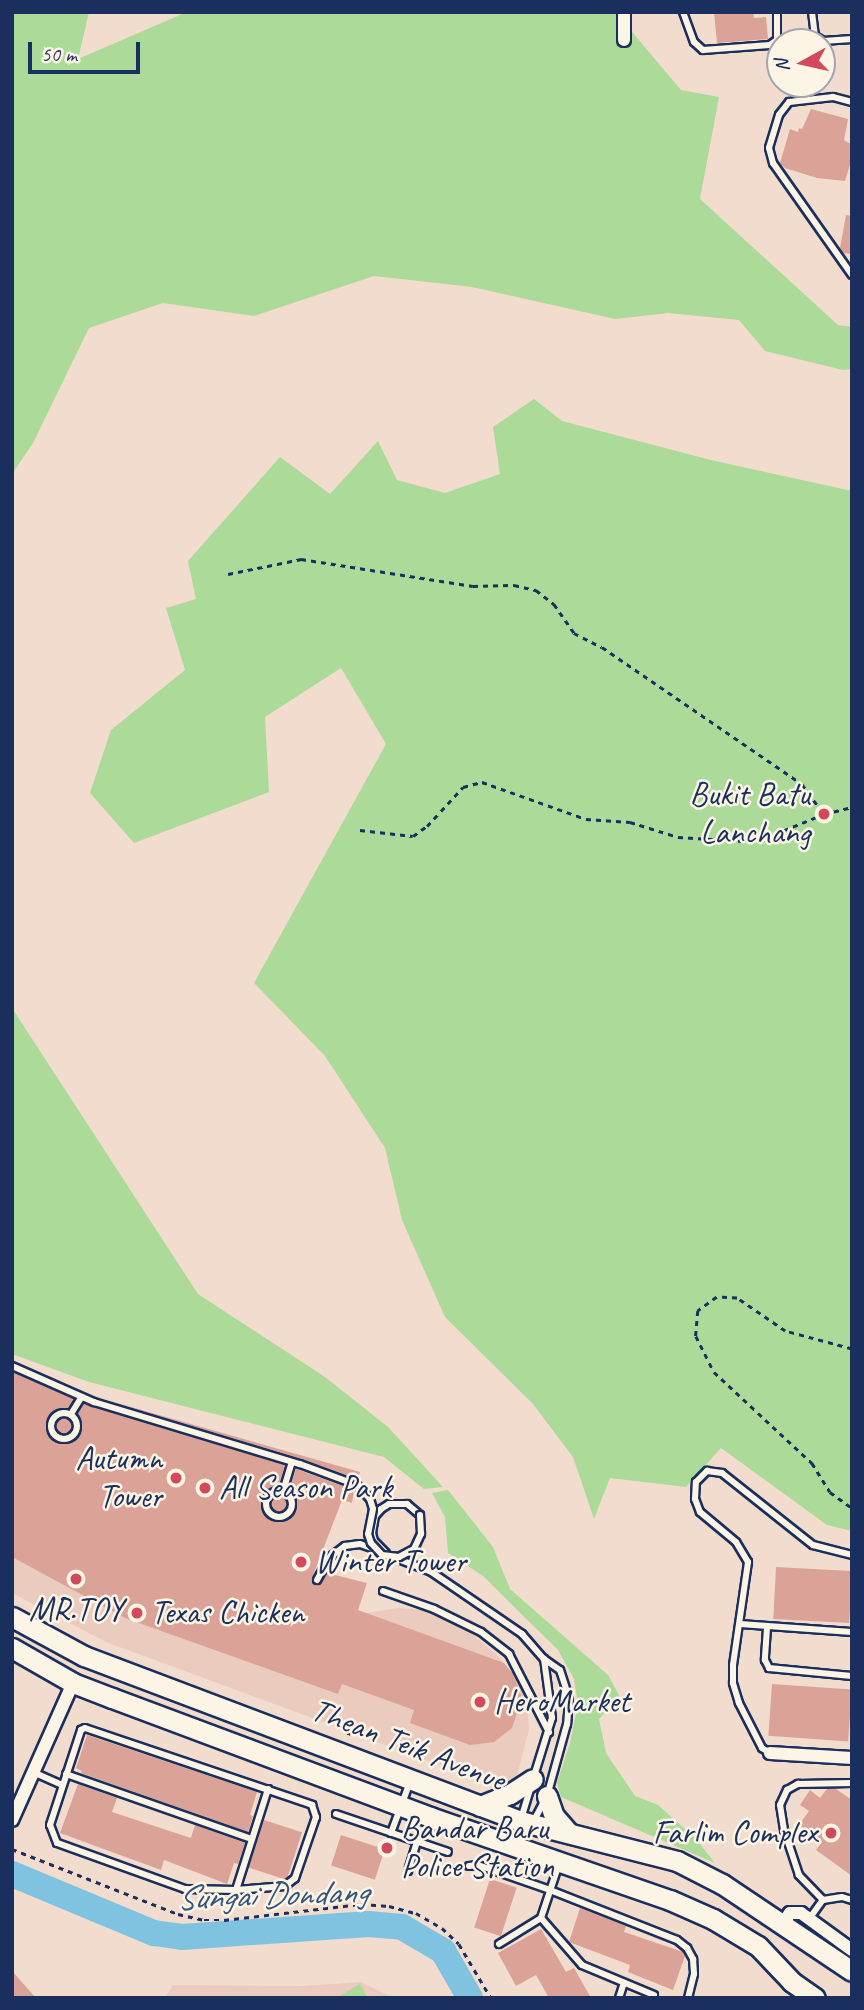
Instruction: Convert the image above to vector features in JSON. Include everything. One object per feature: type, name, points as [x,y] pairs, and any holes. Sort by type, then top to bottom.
[{"type":"main road","name":"Thean Teik Avenue","points":[[12,1617],[84,1656],[526,1825],[568,1832],[677,1861],[722,1884],[852,1971]]},
{"type":"main road","name":"Thean Teik Avenue","points":[[12,1648],[73,1683],[402,1805],[430,1818],[559,1864],[637,1887],[713,1919],[758,1946],[792,1982],[815,1998]]},
{"type":"main road","points":[[480,1806],[510,1794],[533,1779]]},
{"type":"main road","points":[[547,1796],[554,1816],[568,1832]]},
{"type":"main road","points":[[430,1818],[456,1816],[505,1833],[526,1825],[542,1846],[593,1862],[637,1887]]},
{"type":"street","points":[[624,12],[624,40]]},
{"type":"street","points":[[12,1821],[73,1683]]},
{"type":"street","points":[[770,1753],[852,1758]]},
{"type":"street","points":[[783,1924],[790,1913],[795,1912],[852,1950]]},
{"type":"lane","points":[[683,12],[694,42],[704,50],[770,45],[777,40],[777,12]]},
{"type":"lane","points":[[812,12],[815,36],[823,41],[852,39]]},
{"type":"lane","points":[[852,102],[832,97],[789,102],[779,115],[769,148],[773,163],[852,275]]},
{"type":"lane","points":[[12,1366],[81,1398],[292,1462],[357,1485],[370,1499],[373,1509],[368,1534],[382,1555],[399,1557],[414,1549],[421,1534],[420,1515],[407,1504],[389,1504],[375,1516],[372,1533],[374,1541],[386,1553]]},
{"type":"lane","points":[[71,1415],[81,1398]]},
{"type":"lane","points":[[59,1414],[71,1415],[77,1421],[77,1430],[71,1437],[58,1438],[52,1432],[52,1419],[59,1414]]},
{"type":"lane","points":[[283,1491],[292,1462]]},
{"type":"lane","points":[[770,1753],[762,1748],[739,1703],[733,1683],[748,1562],[744,1551],[697,1507],[696,1482],[706,1471],[722,1473],[813,1545],[852,1555]]},
{"type":"lane","points":[[283,1491],[290,1496],[292,1508],[286,1516],[273,1516],[266,1506],[268,1497],[274,1492],[283,1491]]},
{"type":"lane","points":[[317,1580],[329,1558],[351,1544],[386,1553],[430,1571],[522,1634],[544,1659],[560,1670],[569,1698],[567,1724],[547,1796],[526,1825]]},
{"type":"lane","points":[[383,1591],[434,1609],[481,1632],[509,1654],[549,1732]]},
{"type":"lane","points":[[740,1624],[852,1632]]},
{"type":"lane","points":[[767,1628],[765,1660],[769,1668],[852,1676]]},
{"type":"lane","points":[[526,1825],[533,1779],[549,1732],[552,1704],[544,1659]]},
{"type":"lane","points":[[90,1728],[312,1805],[316,1817],[295,1878],[290,1884],[236,1890],[186,1889],[57,1843],[50,1825],[62,1785],[81,1730],[90,1728]]},
{"type":"lane","points":[[33,1772],[62,1785]]},
{"type":"lane","points":[[66,1774],[252,1839]]},
{"type":"lane","points":[[391,1833],[411,1779]]},
{"type":"lane","points":[[823,1900],[799,1875],[784,1830],[780,1805],[787,1790],[798,1784],[852,1783]]},
{"type":"lane","points":[[236,1890],[268,1789]]},
{"type":"lane","points":[[336,1814],[447,1852]]},
{"type":"lane","points":[[408,1871],[417,1842]]},
{"type":"lane","points":[[499,1944],[541,1918],[559,1864]]},
{"type":"lane","points":[[469,1866],[478,1865],[550,1890],[677,1940],[687,1948],[693,1959],[694,1974],[688,1998]]},
{"type":"lane","points":[[809,1919],[823,1900],[842,1897],[852,1900]]},
{"type":"lane","points":[[541,1918],[582,1965],[654,1995]]},
{"type":"lane","points":[[619,1998],[624,1983]]},
{"type":"path","points":[[228,574],[301,559],[473,586],[513,585],[536,590],[554,604],[574,633],[602,647],[802,784],[824,814]]},
{"type":"path","points":[[359,831],[413,836],[427,826],[463,786],[482,782],[586,819],[630,822],[678,837],[743,841],[765,838],[824,814],[852,807]]},
{"type":"path","points":[[852,1349],[785,1331],[737,1298],[717,1297],[698,1311],[696,1336],[714,1372],[812,1463],[830,1492],[852,1508]]},
{"type":"path","points":[[348,1735],[351,1728]]},
{"type":"path","points":[[12,1849],[178,1914],[204,1920],[225,1920],[361,1904],[389,1906],[416,1913],[442,1928],[459,1944],[491,1998]]},
{"type":"shaded area","points":[[12,1466],[361,1626],[366,1613],[398,1608],[426,1610],[462,1626],[497,1655],[521,1684],[527,1701],[529,1730],[516,1779],[499,1787],[106,1642],[12,1593]]},
{"type":"shaded area","points":[[361,1982],[394,1998],[165,1998],[173,1985],[302,1986]]},
{"type":"green space","points":[[12,12],[89,12],[78,59],[187,12],[617,14],[681,90],[719,97],[700,199],[838,325],[852,327],[852,369],[843,370],[765,351],[739,320],[668,313],[615,319],[472,287],[374,276],[254,316],[163,303],[89,328],[33,443],[12,474]]},
{"type":"green space","points":[[534,399],[562,421],[711,460],[852,491],[852,1531],[827,1525],[721,1448],[686,1487],[610,1478],[594,1519],[573,1457],[533,1404],[445,1317],[402,1220],[385,1148],[325,1056],[254,983],[386,744],[341,668],[265,717],[269,792],[134,843],[90,793],[111,730],[185,670],[166,608],[196,599],[188,561],[280,457],[330,494],[378,441],[397,480],[445,493],[500,474],[493,427]]},
{"type":"green space","points":[[12,1008],[198,1294],[325,1377],[388,1427],[443,1487],[424,1489],[384,1457],[89,1382],[12,1354]]},
{"type":"green space","points":[[448,1490],[493,1547],[510,1589],[608,1675],[620,1697],[599,1719],[606,1753],[635,1796],[658,1805],[695,1838],[715,1863],[561,1797],[557,1783],[570,1743],[578,1704],[574,1679],[558,1650],[483,1576],[448,1553],[445,1517],[432,1493]]},
{"type":"green space","points":[[360,1984],[368,1998],[336,1998]]},
{"type":"building","points":[[714,12],[753,12],[754,18],[766,17],[766,39],[717,43]]},
{"type":"building","points":[[811,109],[848,119],[844,140],[852,145],[852,158],[845,181],[817,178],[785,168],[780,163],[790,129],[798,132],[799,128],[802,129]]},
{"type":"building","points":[[846,215],[852,216],[852,254],[843,253],[840,248]]},
{"type":"building","points":[[12,1372],[74,1399],[65,1413],[69,1419],[75,1418],[84,1404],[285,1465],[277,1490],[281,1496],[288,1493],[296,1469],[354,1490],[352,1503],[342,1500],[312,1578],[313,1583],[320,1584],[327,1573],[367,1583],[358,1610],[504,1663],[513,1674],[522,1698],[512,1728],[494,1742],[470,1745],[410,1723],[414,1710],[342,1684],[338,1694],[125,1618],[12,1557]]},
{"type":"building","points":[[96,1397],[360,1472],[358,1479],[302,1459]]},
{"type":"building","points":[[776,1567],[852,1571],[849,1623],[773,1619]]},
{"type":"building","points":[[772,1684],[852,1690],[848,1741],[768,1736]]},
{"type":"building","points":[[87,1735],[257,1792],[248,1832],[81,1773],[82,1771],[76,1768]]},
{"type":"building","points":[[78,1784],[117,1798],[112,1812],[191,1838],[195,1825],[245,1843],[227,1884],[164,1860],[161,1870],[60,1833]]},
{"type":"building","name":"Farlim Complex","points":[[827,1789],[836,1789],[852,1800],[852,1876],[816,1850],[822,1842],[799,1825],[809,1811],[800,1805],[810,1790],[820,1798]]},
{"type":"building","points":[[264,1820],[302,1832],[287,1880],[249,1868]]},
{"type":"building","points":[[341,1835],[385,1849],[375,1880],[331,1865]]},
{"type":"building","points":[[490,1879],[517,1888],[501,1936],[474,1928]]},
{"type":"building","points":[[580,1908],[626,1926],[624,1932],[683,1952],[685,1956],[673,1990],[628,1972],[630,1965],[569,1942]]},
{"type":"building","points":[[541,1929],[566,1972],[574,1968],[591,1998],[549,1998],[536,1975],[516,1986],[498,1953]]},
{"type":"building","points":[[12,1971],[36,1998],[12,1998]]},
{"type":"waterway","name":"Sungai Dondang","points":[[12,1874],[154,1933],[182,1937],[369,1924],[402,1927],[443,1951],[470,1998]]},
{"type":"place","name":"Bukit Batu Lanchang","points":[[824,814]]},
{"type":"place","name":"Autumn Tower","points":[[176,1478]]},
{"type":"place","name":"All Season Park","points":[[205,1488]]},
{"type":"place","name":"Winter Tower","points":[[301,1562]]},
{"type":"place","name":"MR.TOY","points":[[76,1579]]},
{"type":"place","name":"Texas Chicken","points":[[137,1613]]},
{"type":"place","name":"HeroMarket","points":[[480,1702]]},
{"type":"place","name":"Farlim Complex","points":[[831,1833]]},
{"type":"place","name":"Bandar Baru Police Station","points":[[387,1848]]}]
